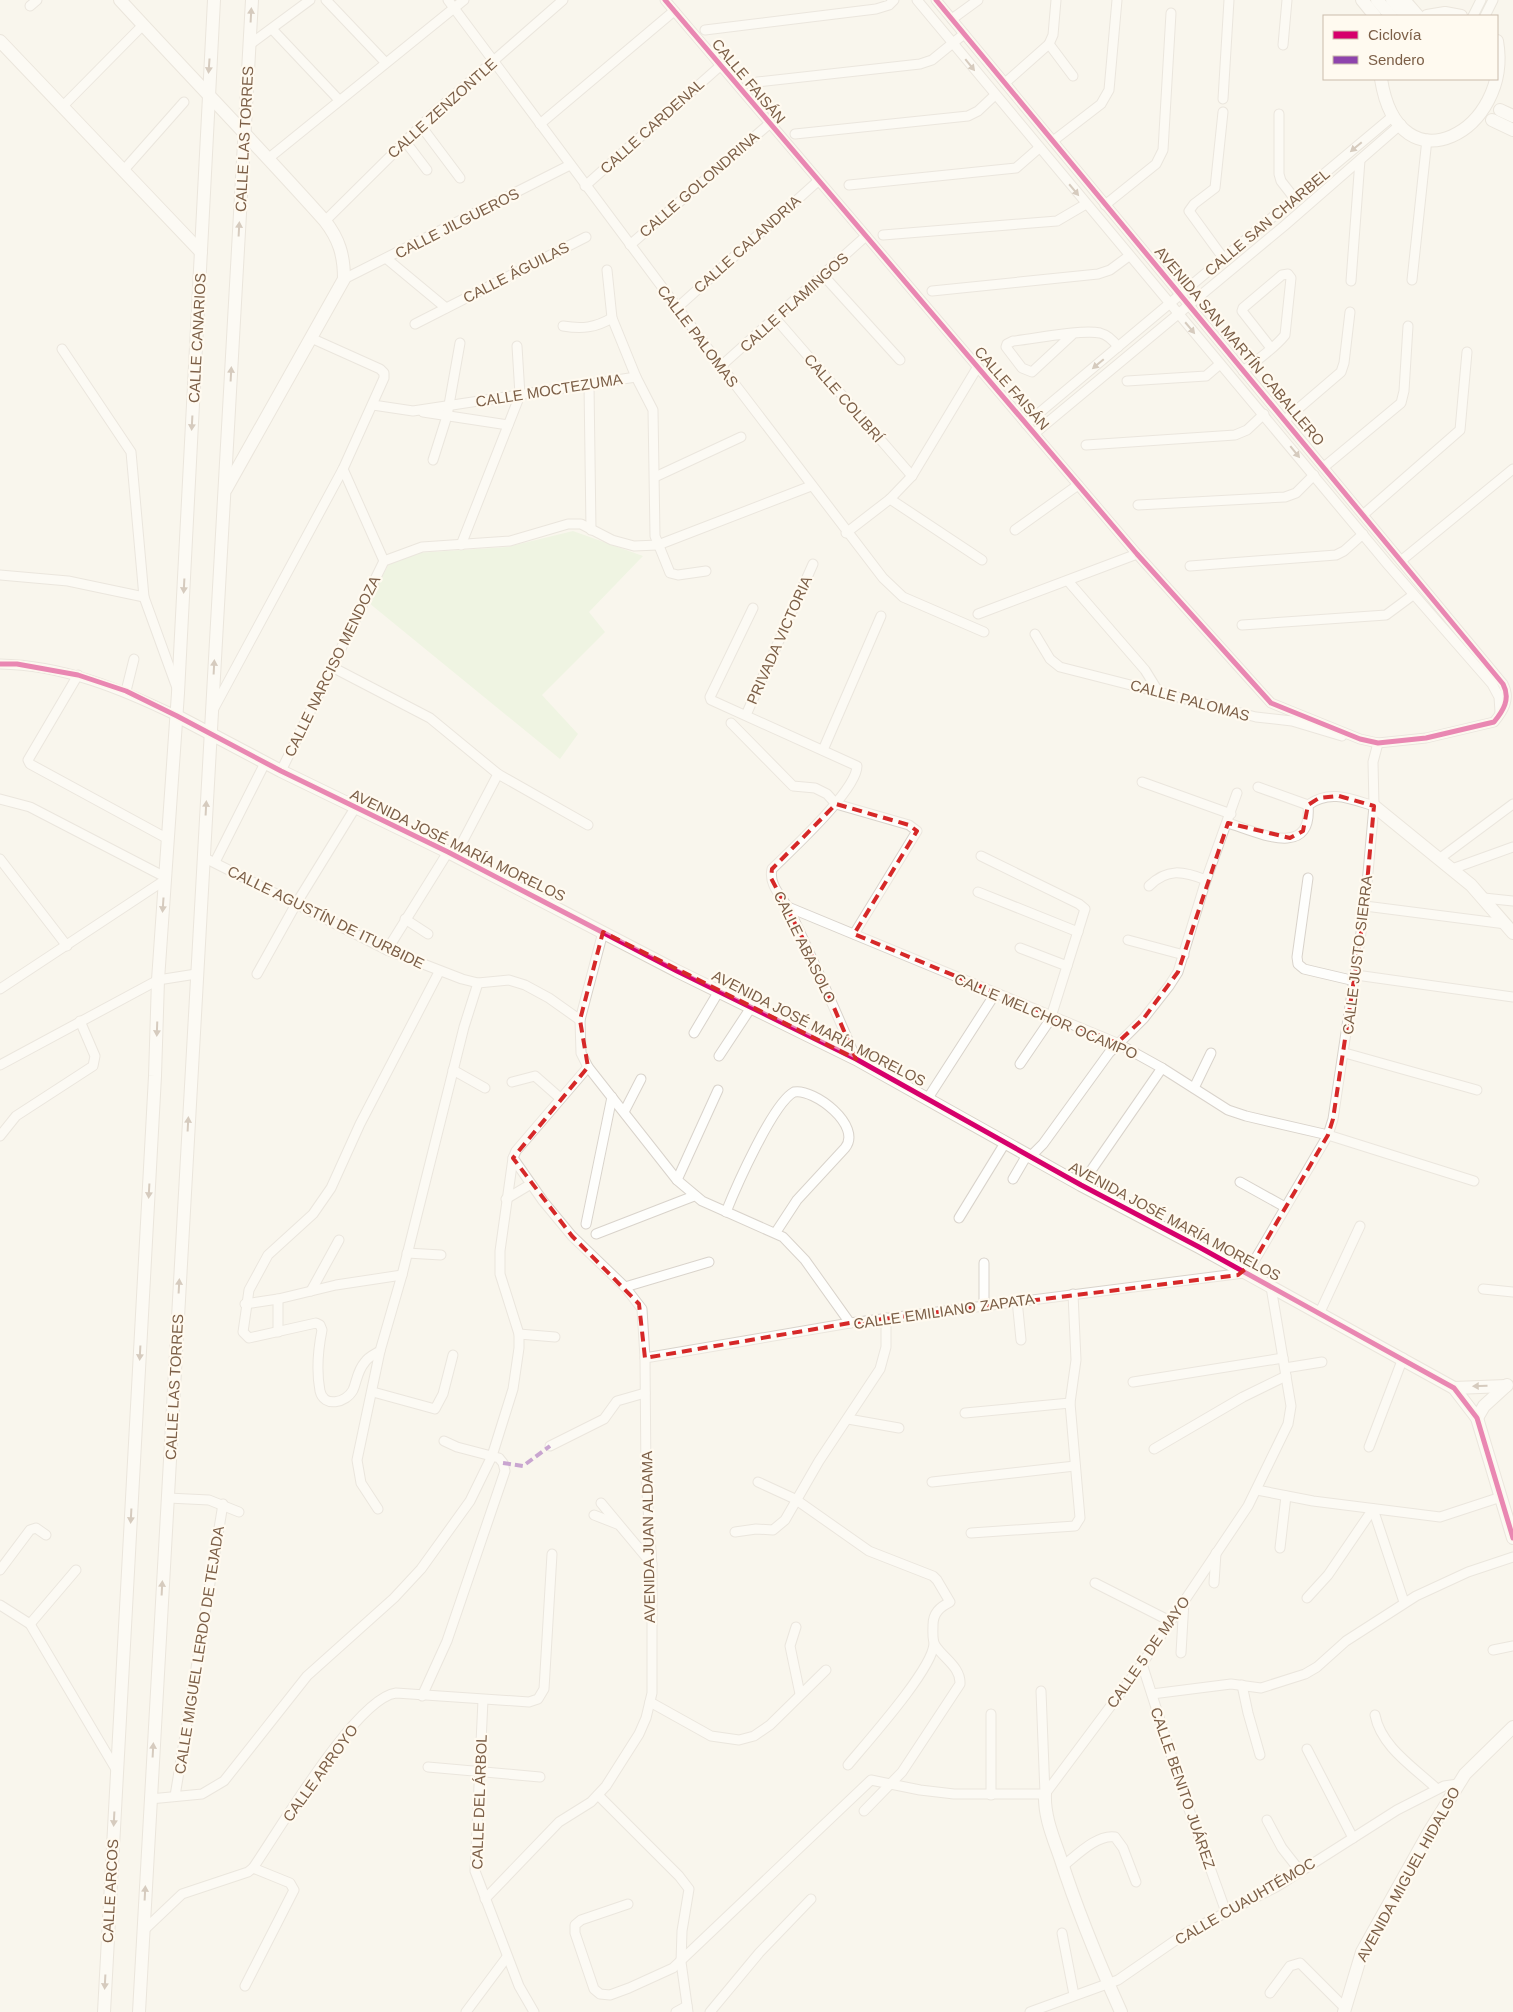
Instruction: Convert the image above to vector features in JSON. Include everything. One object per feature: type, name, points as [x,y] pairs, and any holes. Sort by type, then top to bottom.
[{"type":"main road","points":[[120,0],[325,220],[341,248],[344,264],[344,279],[224,493],[210,734]]},
{"type":"main road","points":[[201,252],[207,95],[214,0]]},
{"type":"main road","name":"CALLE LAS TORRES","points":[[224,493],[252,0]]},
{"type":"main road","points":[[1362,0],[1374,15]]},
{"type":"main road","points":[[1377,0],[1390,15]]},
{"type":"main road","points":[[1392,0],[1405,15]]},
{"type":"main road","points":[[1404,0],[1417,15]]},
{"type":"main road","points":[[1433,15],[1445,13],[1456,15]]},
{"type":"main road","name":"CALLE CANARIOS","points":[[0,41],[201,252],[177,716],[158,980]]},
{"type":"main road","points":[[1498,42],[1507,65],[1507,81]]},
{"type":"main road","points":[[1381,80],[1384,97],[1397,120],[1427,139],[1451,141],[1475,134],[1502,109]]},
{"type":"main road","points":[[1502,109],[1513,116]]},
{"type":"main road","points":[[1502,109],[1513,130]]},
{"type":"main road","name":"AVENIDA JOSÉ MARÍA MORELOS","points":[[177,716],[265,763],[451,854],[856,1059],[1028,1156],[1320,1312],[1454,1388],[1477,1418]]},
{"type":"main road","name":"CALLE LAS TORRES","points":[[150,1799],[210,734]]},
{"type":"main road","points":[[1374,806],[1452,869],[1484,898],[1510,929]]},
{"type":"main road","points":[[117,1771],[158,980]]},
{"type":"main road","points":[[1454,1388],[1509,1385]]},
{"type":"main road","points":[[1509,1385],[1484,1406],[1477,1418],[1513,1538]]},
{"type":"main road","name":"AVENIDA MIGUEL HIDALGO","points":[[1345,2010],[1362,1952],[1458,1784],[1513,1727]]},
{"type":"main road","name":"CALLE ARCOS","points":[[104,2012],[117,1771]]},
{"type":"main road","points":[[1045,1794],[1047,1817],[1063,1866],[1121,2012]]},
{"type":"main road","points":[[139,2012],[150,1799]]},
{"type":"street","points":[[249,45],[310,0]]},
{"type":"street","points":[[326,0],[385,62]]},
{"type":"street","name":"CALLE PALOMAS","points":[[448,0],[585,186],[811,486],[883,578],[903,597],[984,632]]},
{"type":"street","points":[[269,158],[385,62],[464,0]]},
{"type":"street","name":"CALLE ZENZONTLE","points":[[325,220],[421,126],[563,0]]},
{"type":"street","name":"CALLE FAISÁN","points":[[665,0],[719,67],[1137,554],[1271,703],[1360,739],[1378,743]]},
{"type":"street","points":[[705,30],[876,9],[889,5],[894,0]]},
{"type":"street","name":"AVENIDA SAN MARTÍN CABALLERO","points":[[917,0],[1413,595],[1492,684],[1499,697],[1500,712]]},
{"type":"street","name":"AVENIDA SAN MARTÍN CABALLERO","points":[[936,0],[1504,684],[1507,691],[1507,700],[1500,712]]},
{"type":"street","points":[[952,19],[978,0]]},
{"type":"street","points":[[1005,82],[1049,44],[1053,35],[1056,0]]},
{"type":"street","points":[[1053,141],[1101,104],[1106,97],[1109,90],[1117,0]]},
{"type":"street","points":[[1223,99],[1229,0]]},
{"type":"street","points":[[1283,44],[1287,0]]},
{"type":"street","points":[[1473,15],[1480,0]]},
{"type":"street","points":[[1486,15],[1493,0]]},
{"type":"street","points":[[540,124],[674,11]]},
{"type":"street","points":[[1105,205],[1156,164],[1163,150],[1171,13]]},
{"type":"street","points":[[62,107],[143,25]]},
{"type":"street","points":[[272,29],[339,100]]},
{"type":"street","points":[[757,82],[920,64],[932,60],[964,34]]},
{"type":"street","points":[[1049,44],[1073,76]]},
{"type":"street","name":"CALLE CARDENAL","points":[[585,186],[719,67]]},
{"type":"street","points":[[795,134],[968,116],[978,111],[996,95]]},
{"type":"street","points":[[123,171],[184,102]]},
{"type":"street","points":[[1223,112],[1216,188],[1190,208],[1189,211],[1224,259]]},
{"type":"street","points":[[1279,114],[1279,174],[1281,181],[1295,199]]},
{"type":"street","name":"CALLE SAN CHARBEL","points":[[1035,433],[1360,160],[1397,120]]},
{"type":"street","name":"CALLE SAN CHARBEL","points":[[1026,424],[1295,199],[1397,120]]},
{"type":"street","name":"CALLE GOLONDRINA","points":[[630,245],[769,124]]},
{"type":"street","points":[[421,126],[460,178]]},
{"type":"street","points":[[1412,280],[1427,139]]},
{"type":"street","points":[[405,141],[427,170]]},
{"type":"street","points":[[849,184],[1016,168],[1039,148]]},
{"type":"street","points":[[1351,281],[1360,160]]},
{"type":"street","name":"CALLE JILGUEROS","points":[[344,279],[570,166]]},
{"type":"street","name":"CALLE CALANDRIA","points":[[677,308],[818,181]]},
{"type":"street","points":[[883,235],[1057,221],[1086,204]]},
{"type":"street","name":"CALLE FLAMINGOS","points":[[721,366],[776,319],[866,236]]},
{"type":"street","name":"CALLE ÁGUILAS","points":[[415,324],[586,237]]},
{"type":"street","points":[[932,291],[1098,274],[1110,270],[1129,256]]},
{"type":"street","name":"CALLE ÁGUILAS","points":[[386,259],[446,308]]},
{"type":"street","points":[[607,270],[612,318],[636,377]]},
{"type":"street","points":[[1243,371],[1272,348],[1286,332],[1291,278],[1288,274],[1282,275],[1243,308],[1242,311],[1272,348]]},
{"type":"street","points":[[823,275],[900,360]]},
{"type":"street","points":[[1284,420],[1341,372],[1344,363],[1350,312]]},
{"type":"street","points":[[563,326],[580,329],[597,326],[612,318]]},
{"type":"street","name":"CALLE COLIBRÍ","points":[[776,319],[912,476]]},
{"type":"street","points":[[1324,467],[1400,403],[1404,391],[1408,326]]},
{"type":"street","points":[[1074,334],[1032,372],[1022,368],[1006,347],[1007,344],[1013,341],[1074,334],[1098,333],[1106,335],[1118,347]]},
{"type":"street","points":[[211,714],[342,469],[384,378],[384,373],[380,369],[311,338]]},
{"type":"street","points":[[433,460],[447,416],[460,343]]},
{"type":"street","points":[[461,545],[520,395],[517,346]]},
{"type":"street","points":[[62,349],[132,452],[144,598],[178,693]]},
{"type":"street","points":[[1364,514],[1460,430],[1467,352]]},
{"type":"street","points":[[1127,381],[1206,376],[1220,364]]},
{"type":"street","points":[[846,532],[890,499],[912,476],[978,368]]},
{"type":"street","name":"CALLE MOCTEZUMA","points":[[373,405],[413,411],[636,377],[653,410],[655,536],[658,545],[667,568],[674,575],[706,571]]},
{"type":"street","points":[[589,384],[591,530]]},
{"type":"street","points":[[413,411],[508,425]]},
{"type":"street","points":[[1086,445],[1236,435],[1247,430],[1264,414]]},
{"type":"street","points":[[655,476],[741,437]]},
{"type":"street","name":"CALLE NARCISO MENDOZA","points":[[342,469],[384,561]]},
{"type":"street","points":[[1402,560],[1513,469]]},
{"type":"street","points":[[1138,504],[1286,498],[1296,493],[1314,475]]},
{"type":"street","points":[[1015,530],[1078,484]]},
{"type":"street","name":"CALLE NARCISO MENDOZA","points":[[281,771],[384,561],[422,547],[510,541],[568,524],[581,524],[612,540],[634,546],[658,545],[811,486]]},
{"type":"street","points":[[890,499],[982,560]]},
{"type":"street","points":[[1190,566],[1336,555],[1344,551],[1364,534]]},
{"type":"street","points":[[978,614],[1137,554]]},
{"type":"street","name":"PRIVADA VICTORIA","points":[[746,716],[813,564]]},
{"type":"street","points":[[0,575],[68,581],[144,598]]},
{"type":"street","points":[[1068,581],[1145,670],[1158,691]]},
{"type":"street","points":[[1242,625],[1386,615],[1413,595]]},
{"type":"street","points":[[753,608],[710,700],[823,750],[881,616]]},
{"type":"street","name":"CALLE PALOMAS","points":[[1035,634],[1050,659],[1060,667],[1256,718],[1292,721],[1328,733],[1360,739]]},
{"type":"street","points":[[126,691],[134,659]]},
{"type":"street","points":[[0,664],[17,664],[78,675],[126,691],[177,716]]},
{"type":"street","points":[[332,667],[430,718],[498,774],[588,825]]},
{"type":"street","points":[[78,675],[28,760],[30,764],[168,839]]},
{"type":"street","points":[[1378,743],[1426,738],[1489,725],[1494,722],[1500,712]]},
{"type":"street","points":[[731,723],[793,786],[815,788],[827,794],[836,804],[909,825],[918,831],[854,934]]},
{"type":"street","name":"CALLE JUSTO SIERRA","points":[[1244,1273],[1254,1263],[1328,1135],[1338,1099],[1365,906],[1374,806],[1373,762],[1378,743]]},
{"type":"street","name":"CALLE ABASOLO","points":[[823,750],[857,766],[857,774],[836,804],[772,870],[771,878],[788,907],[856,1059]]},
{"type":"street","points":[[215,862],[265,763]]},
{"type":"street","points":[[387,950],[405,919],[451,854],[498,774]]},
{"type":"street","points":[[1142,782],[1274,837],[1290,838],[1303,832],[1307,825],[1308,805]]},
{"type":"street","points":[[1258,787],[1308,805]]},
{"type":"street","points":[[1013,1179],[1028,1156],[1043,1144],[1117,1043],[1144,1018],[1169,986],[1184,955],[1206,880],[1230,818],[1237,793]]},
{"type":"street","points":[[1308,805],[1319,798],[1333,795],[1374,806]]},
{"type":"street","points":[[0,799],[30,808],[165,878],[67,946],[0,989]]},
{"type":"street","points":[[1439,859],[1513,804]]},
{"type":"street","points":[[258,974],[296,904],[356,808]]},
{"type":"street","points":[[1452,869],[1513,847]]},
{"type":"street","points":[[981,856],[1079,904],[1085,910],[1046,1027],[1020,1064]]},
{"type":"street","name":"CALLE AGUSTÍN DE ITURBIDE","points":[[203,857],[387,950],[439,972],[478,983],[500,980],[525,985],[580,1020]]},
{"type":"street","points":[[0,859],[67,946]]},
{"type":"street","points":[[1149,886],[1157,878],[1172,872],[1186,873],[1206,880]]},
{"type":"street","points":[[1308,878],[1298,964],[1304,969],[1356,978],[1513,997]]},
{"type":"street","points":[[978,892],[1078,932]]},
{"type":"street","points":[[1484,898],[1513,901]]},
{"type":"street","points":[[1365,906],[1510,929]]},
{"type":"street","name":"CALLE MELCHOR OCAMPO","points":[[788,907],[1117,1043],[1162,1068],[1228,1110],[1328,1135],[1474,1181]]},
{"type":"street","points":[[405,919],[428,934]]},
{"type":"street","points":[[603,932],[580,1020],[579,1044],[588,1067],[677,1180],[694,1196],[726,1212],[776,1232],[794,1247],[850,1323]]},
{"type":"street","points":[[1128,940],[1184,955]]},
{"type":"street","points":[[1020,948],[1067,966]]},
{"type":"street","points":[[380,1351],[366,1360],[357,1373],[352,1391],[347,1397],[334,1402],[328,1401],[321,1395],[316,1373],[322,1330],[320,1325],[316,1324],[249,1338],[243,1332],[245,1304],[248,1290],[268,1255],[313,1214],[331,1188],[360,1124],[439,972]]},
{"type":"street","points":[[0,1065],[158,980],[196,974]]},
{"type":"street","points":[[378,1509],[361,1483],[357,1468],[358,1452],[373,1392],[380,1351],[402,1275],[453,1070],[478,983]]},
{"type":"street","points":[[694,1033],[719,991]]},
{"type":"street","points":[[928,1098],[995,994]]},
{"type":"street","points":[[718,1056],[752,1006]]},
{"type":"street","points":[[0,1136],[16,1116],[93,1066],[95,1056],[80,1021]]},
{"type":"street","points":[[1194,1088],[1211,1053]]},
{"type":"street","points":[[1345,1053],[1477,1090]]},
{"type":"street","points":[[150,1799],[202,1794],[224,1781],[306,1676],[408,1584],[446,1538],[470,1501],[492,1456],[513,1389],[519,1334],[500,1274],[500,1251],[513,1158],[516,1151],[588,1067]]},
{"type":"street","points":[[1081,1185],[1162,1068]]},
{"type":"street","points":[[453,1070],[485,1088]]},
{"type":"street","points":[[512,1082],[535,1076],[560,1098]]},
{"type":"street","points":[[624,1112],[641,1079]]},
{"type":"street","points":[[677,1180],[718,1090]]},
{"type":"street","points":[[726,1212],[750,1156],[784,1100],[794,1092],[809,1093],[839,1115],[849,1128],[850,1139],[845,1148],[797,1200],[776,1232]]},
{"type":"street","points":[[586,1224],[612,1097]]},
{"type":"street","points":[[958,1218],[1005,1143]]},
{"type":"street","name":"AVENIDA JUAN ALDAMA","points":[[485,1899],[559,1822],[598,1795],[626,1758],[646,1718],[650,1702],[652,1564],[646,1478],[645,1358],[642,1309],[625,1287],[572,1236],[513,1158]]},
{"type":"street","points":[[1240,1182],[1285,1207]]},
{"type":"street","points":[[506,1199],[531,1184]]},
{"type":"street","points":[[596,1234],[694,1196]]},
{"type":"street","points":[[1320,1312],[1360,1226]]},
{"type":"street","points":[[311,1291],[339,1240]]},
{"type":"street","points":[[407,1252],[441,1255]]},
{"type":"street","points":[[625,1287],[709,1262]]},
{"type":"street","points":[[984,1263],[984,1305]]},
{"type":"street","name":"CALLE EMILIANO ZAPATA","points":[[645,1358],[850,1323],[1017,1300],[1244,1273]]},
{"type":"street","points":[[245,1304],[402,1275]]},
{"type":"street","name":"CALLE 5 DE MAYO","points":[[1045,1794],[1142,1664],[1257,1490],[1290,1417],[1291,1406],[1271,1287]]},
{"type":"street","points":[[1483,1290],[1513,1292]]},
{"type":"street","points":[[971,1533],[1075,1526],[1080,1518],[1070,1402],[1076,1360],[1073,1294]]},
{"type":"street","points":[[278,1299],[278,1332]]},
{"type":"street","points":[[1017,1300],[1021,1340]]},
{"type":"street","points":[[735,1532],[778,1528],[785,1520],[795,1499],[880,1369],[886,1347],[886,1318]]},
{"type":"street","points":[[519,1334],[555,1337]]},
{"type":"street","points":[[373,1392],[435,1409],[443,1394],[453,1355]]},
{"type":"street","points":[[1133,1382],[1283,1358]]},
{"type":"street","points":[[1369,1447],[1402,1358]]},
{"type":"street","points":[[1154,1449],[1285,1372],[1322,1362]]},
{"type":"street","points":[[550,1446],[604,1419],[617,1401],[645,1393]]},
{"type":"street","points":[[965,1413],[1070,1402]]},
{"type":"street","points":[[848,1419],[899,1428]]},
{"type":"street","points":[[422,1696],[448,1641],[504,1473],[504,1463],[501,1459],[457,1447],[444,1441]]},
{"type":"street","points":[[932,1482],[1075,1466]]},
{"type":"street","points":[[758,1482],[795,1499],[869,1551],[937,1580],[950,1602],[936,1612],[933,1620],[934,1644],[932,1656],[912,1685],[848,1765]]},
{"type":"street","points":[[1257,1490],[1374,1509],[1440,1517],[1501,1497]]},
{"type":"street","points":[[1280,1548],[1286,1496]]},
{"type":"street","points":[[168,1498],[209,1500],[239,1512]]},
{"type":"street","points":[[601,1503],[652,1564]]},
{"type":"street","name":"CALLE MIGUEL LERDO DE TEJADA","points":[[175,1796],[223,1504]]},
{"type":"street","points":[[1307,1598],[1328,1575],[1374,1509]]},
{"type":"street","points":[[1374,1509],[1404,1602]]},
{"type":"street","points":[[594,1515],[619,1524]]},
{"type":"street","points":[[1,1567],[30,1530],[36,1528],[46,1536]]},
{"type":"street","points":[[1214,1583],[1216,1552]]},
{"type":"street","name":"CALLE ARROYO","points":[[253,1868],[336,1745],[357,1720],[384,1695],[396,1693],[529,1702],[542,1695],[544,1689],[552,1554]]},
{"type":"street","points":[[1152,1694],[1231,1684],[1261,1688],[1305,1674],[1317,1667],[1346,1641],[1404,1602],[1468,1572],[1513,1557]]},
{"type":"street","points":[[30,1624],[76,1570]]},
{"type":"street","points":[[1095,1583],[1170,1621]]},
{"type":"street","points":[[1181,1653],[1184,1600]]},
{"type":"street","points":[[0,1605],[30,1624],[117,1771]]},
{"type":"street","points":[[796,1627],[790,1646],[800,1694]]},
{"type":"street","points":[[864,1811],[892,1784],[958,1688],[960,1680],[957,1671],[934,1644]]},
{"type":"street","points":[[1493,1650],[1513,1646]]},
{"type":"street","name":"CALLE BENITO JUÁREZ","points":[[1142,1664],[1187,1804],[1226,1912]]},
{"type":"street","points":[[650,1702],[703,1733],[721,1739],[739,1740],[754,1736],[770,1725],[826,1670]]},
{"type":"street","points":[[1242,1686],[1260,1755]]},
{"type":"street","points":[[628,1904],[581,1920],[575,1925],[575,1933],[597,1992],[604,1995],[610,1995],[658,1977],[681,1962],[867,1782],[875,1780],[936,1793],[991,1796],[1045,1794],[1041,1692]]},
{"type":"street","name":"CALLE DEL ÁRBOL","points":[[483,1700],[474,1864],[477,1879],[524,1998],[534,2012]]},
{"type":"street","points":[[991,1714],[991,1796]]},
{"type":"street","points":[[1375,1715],[1378,1728],[1386,1740],[1437,1789]]},
{"type":"street","points":[[1307,1749],[1353,1838]]},
{"type":"street","points":[[428,1767],[540,1777]]},
{"type":"street","name":"CALLE CUAUHTÉMOC","points":[[1030,2012],[1048,2008],[1074,1995],[1123,1977],[1186,1933],[1276,1887],[1397,1810],[1437,1789],[1458,1784]]},
{"type":"street","points":[[598,1795],[679,1876],[689,1889],[682,1931],[681,1962],[688,2009],[676,2012]]},
{"type":"street","points":[[1267,1820],[1282,1848],[1300,1871]]},
{"type":"street","points":[[1063,1866],[1097,1841],[1109,1836],[1115,1837],[1123,1848],[1136,1882]]},
{"type":"street","points":[[143,1932],[182,1894],[248,1872],[253,1868],[290,1883],[294,1890],[245,1986]]},
{"type":"street","points":[[710,2012],[759,1953],[811,1899]]},
{"type":"street","points":[[1062,1933],[1074,1995]]},
{"type":"street","points":[[466,2012],[507,1956]]},
{"type":"street","points":[[1270,1993],[1290,1966],[1300,1963],[1345,2010]]},
{"type":"highlighted area","points":[[1339,796],[1374,806],[1365,906],[1333,1119],[1328,1135],[1253,1263],[1238,1275],[850,1323],[645,1358],[639,1304],[572,1236],[513,1158],[588,1067],[580,1020],[603,932],[856,1059],[811,954],[771,878],[772,869],[836,804],[909,825],[917,831],[854,934],[1117,1043],[1144,1018],[1178,972],[1228,823],[1290,838],[1303,831],[1308,805],[1319,798]]},
{"type":"green space","points":[[573,531],[643,556],[589,612],[605,632],[542,695],[578,734],[560,759],[369,603],[388,565],[416,553],[507,547]]},
{"type":"marked path","points":[[503,1463],[523,1466],[550,1446]]},
{"type":"cycle path","points":[[665,0],[1137,554],[1271,703],[1360,739],[1378,743],[1426,738],[1494,722],[1503,709],[1506,700],[1503,684],[936,0]]},
{"type":"cycle path","points":[[0,664],[17,664],[78,675],[126,691],[177,716],[281,771],[448,852],[677,971],[856,1059],[1081,1185],[1199,1247],[1454,1388],[1477,1418],[1513,1538]]}]
